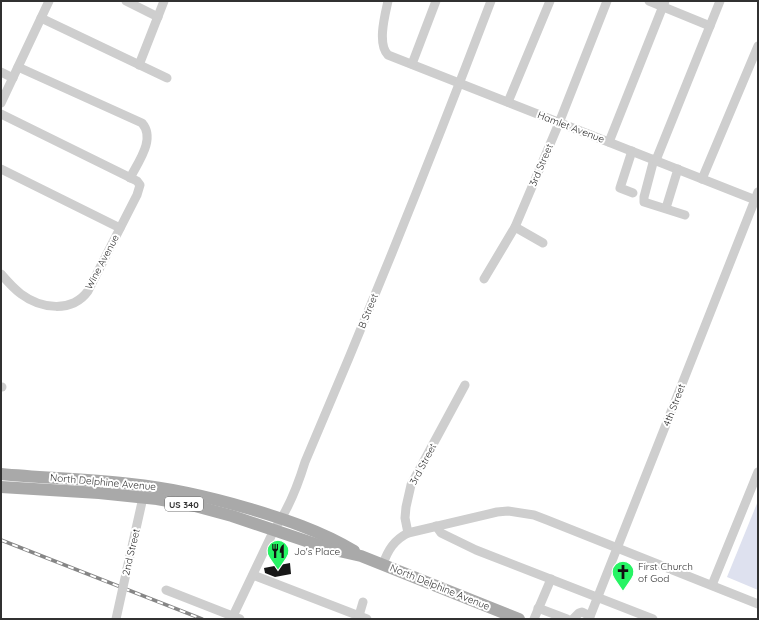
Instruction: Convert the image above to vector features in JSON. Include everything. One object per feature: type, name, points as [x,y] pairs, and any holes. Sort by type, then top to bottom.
[{"type":"main road","name":"North Delphine Avenue","points":[[1,474],[106,481],[145,485],[190,493],[282,518],[337,541],[361,556]]},
{"type":"main road","name":"North Delphine Avenue","points":[[1,486],[99,493],[195,506],[232,516],[330,549],[361,556],[519,619]]},
{"type":"street","points":[[1,103],[49,1]]},
{"type":"street","points":[[126,1],[158,17]]},
{"type":"street","points":[[139,65],[164,1]]},
{"type":"street","name":"Hamlet Avenue","points":[[388,1],[382,37],[383,47],[388,54],[702,179],[757,197]]},
{"type":"street","points":[[412,64],[436,1]]},
{"type":"street","name":"B Street","points":[[237,618],[253,575],[274,530],[282,518],[350,356],[460,83],[491,1]]},
{"type":"street","points":[[508,102],[550,1]]},
{"type":"street","name":"3rd Street","points":[[484,279],[515,226],[559,123],[607,1]]},
{"type":"street","points":[[649,1],[664,4],[710,26]]},
{"type":"street","points":[[685,215],[644,202],[644,196],[655,160],[720,1]]},
{"type":"street","points":[[609,142],[664,4]]},
{"type":"street","points":[[41,18],[167,78]]},
{"type":"street","points":[[702,179],[758,46]]},
{"type":"street","points":[[1,114],[130,178],[148,141],[146,128],[142,123],[18,67]]},
{"type":"street","points":[[1,72],[13,78]]},
{"type":"street","points":[[632,151],[620,188],[633,193]]},
{"type":"street","points":[[1,169],[120,228]]},
{"type":"street","points":[[666,208],[678,169]]},
{"type":"street","name":"Wine Avenue","points":[[1,274],[14,288],[27,298],[45,305],[64,306],[79,301],[88,291],[137,195],[140,185],[137,181],[130,178]]},
{"type":"street","name":"4th Street","points":[[590,617],[757,197]]},
{"type":"street","points":[[515,226],[543,243]]},
{"type":"street","name":"3rd Street","points":[[408,533],[405,518],[411,485],[465,385]]},
{"type":"street","points":[[712,585],[758,472]]},
{"type":"street","name":"2nd Street","points":[[116,619],[145,485]]},
{"type":"street","points":[[383,564],[396,541],[408,533],[497,512],[514,511],[547,520],[758,604]]},
{"type":"street","points":[[436,526],[441,533],[476,550],[653,619]]},
{"type":"street","points":[[253,575],[361,618],[363,602]]},
{"type":"street","points":[[534,619],[551,579]]},
{"type":"street","points":[[166,590],[237,618]]},
{"type":"street","points":[[538,608],[567,619]]},
{"type":"street","points":[[573,619],[575,619],[579,613],[582,612],[590,617]]},
{"type":"shaded area","points":[[758,501],[758,590],[727,577]]},
{"type":"building","points":[[290,563],[291,574],[275,577],[265,573],[264,568]]},
{"type":"railway","points":[[1,540],[202,619]]},
{"type":"place","name":"Jo's Place","points":[[278,570]]},
{"type":"place","name":"First Church of God","points":[[623,592]]}]
